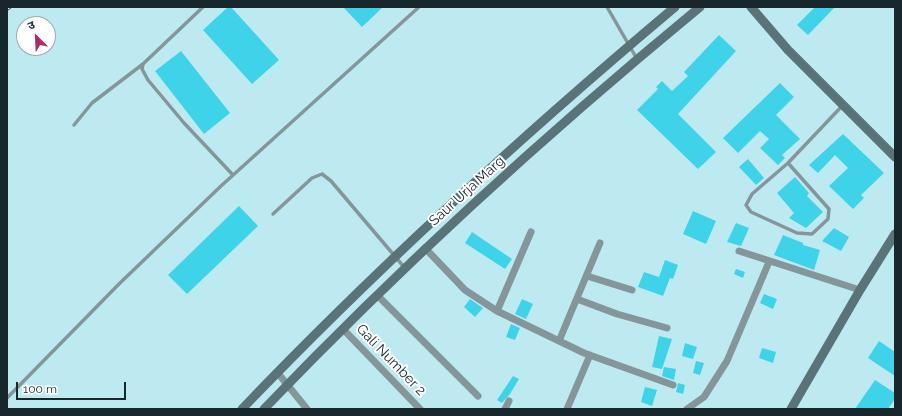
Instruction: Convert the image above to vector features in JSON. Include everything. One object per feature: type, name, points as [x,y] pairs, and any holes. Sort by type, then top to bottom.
[{"type":"street","name":"Saur Urja Marg","points":[[242,409],[277,372],[394,257],[484,173],[675,7]]},
{"type":"street","name":"Saur Urja Marg","points":[[264,409],[425,248],[601,89],[700,7]]},
{"type":"street","points":[[751,7],[788,50],[895,157]]},
{"type":"street","points":[[484,173],[495,184]]},
{"type":"street","points":[[497,311],[531,232]]},
{"type":"street","points":[[791,409],[860,290],[895,234]]},
{"type":"street","points":[[559,341],[600,244]]},
{"type":"street","points":[[425,248],[465,290],[497,311],[590,355],[673,386]]},
{"type":"street","points":[[739,251],[769,262],[860,290]]},
{"type":"street","points":[[687,409],[704,397],[727,362],[769,262]]},
{"type":"street","points":[[587,276],[632,290]]},
{"type":"street","points":[[378,295],[478,396]]},
{"type":"street","points":[[577,299],[617,314],[667,328]]},
{"type":"street","name":"Gali Number 2","points":[[343,329],[420,409]]},
{"type":"street","points":[[566,409],[590,355]]},
{"type":"street","points":[[277,372],[307,409]]},
{"type":"street","points":[[505,409],[509,401]]},
{"type":"lane","points":[[74,125],[92,103],[143,64],[203,7]]},
{"type":"lane","points":[[7,398],[120,283],[233,175],[419,7]]},
{"type":"lane","points":[[607,7],[637,59]]},
{"type":"lane","points":[[143,64],[142,69],[148,80],[184,123],[233,175]]},
{"type":"lane","points":[[788,163],[829,209],[828,219],[812,234],[797,233],[747,209],[747,200],[788,163],[842,105]]},
{"type":"lane","points":[[273,214],[308,181],[322,174],[331,180],[404,268]]},
{"type":"building","points":[[228,7],[231,7],[279,60],[252,84],[203,30]]},
{"type":"building","points":[[343,7],[383,7],[362,27]]},
{"type":"building","points":[[815,7],[835,7],[808,35],[797,25]]},
{"type":"building","points":[[719,35],[736,51],[678,114],[716,152],[698,169],[637,110],[658,89],[656,87],[662,81],[672,91],[688,76],[684,72]]},
{"type":"building","points":[[181,51],[230,113],[204,134],[155,71]]},
{"type":"building","points":[[780,83],[794,97],[776,115],[800,139],[782,155],[785,158],[778,165],[760,148],[769,139],[760,131],[738,153],[723,138]]},
{"type":"building","points":[[843,134],[884,173],[861,195],[864,198],[853,209],[829,186],[848,168],[835,155],[818,173],[809,165]]},
{"type":"building","points":[[748,159],[764,178],[756,185],[739,167]]},
{"type":"building","points":[[795,177],[809,193],[807,196],[823,212],[806,228],[789,218],[794,213],[777,193]]},
{"type":"building","points":[[239,206],[258,226],[187,294],[168,275]]},
{"type":"building","points":[[693,211],[716,221],[706,244],[683,234]]},
{"type":"building","points":[[736,223],[749,228],[741,246],[727,242]]},
{"type":"building","points":[[834,228],[849,237],[841,251],[822,241]]},
{"type":"building","points":[[472,232],[512,259],[505,269],[465,243]]},
{"type":"building","points":[[783,235],[803,243],[803,245],[820,250],[814,270],[774,255]]},
{"type":"building","points":[[665,260],[678,265],[673,279],[670,278],[663,296],[638,287],[644,272],[659,277]]},
{"type":"building","points":[[736,269],[745,272],[743,278],[734,274]]},
{"type":"building","points":[[764,294],[777,299],[773,309],[760,303]]},
{"type":"building","points":[[470,299],[483,308],[475,317],[464,307]]},
{"type":"building","points":[[522,299],[533,304],[526,319],[515,314]]},
{"type":"building","points":[[511,324],[520,328],[515,340],[506,337]]},
{"type":"building","points":[[659,336],[672,339],[662,369],[652,367]]},
{"type":"building","points":[[879,341],[895,352],[895,376],[868,358]]},
{"type":"building","points":[[685,343],[697,347],[693,359],[682,356]]},
{"type":"building","points":[[762,348],[776,352],[773,363],[759,358]]},
{"type":"building","points":[[696,361],[704,363],[700,375],[693,373]]},
{"type":"building","points":[[664,367],[676,369],[674,380],[662,376]]},
{"type":"building","points":[[513,376],[519,379],[510,394],[502,403],[497,400]]},
{"type":"building","points":[[875,380],[895,393],[895,399],[888,409],[855,409]]},
{"type":"building","points":[[678,383],[685,385],[683,394],[676,392]]},
{"type":"building","points":[[645,387],[657,390],[652,406],[641,402]]}]
